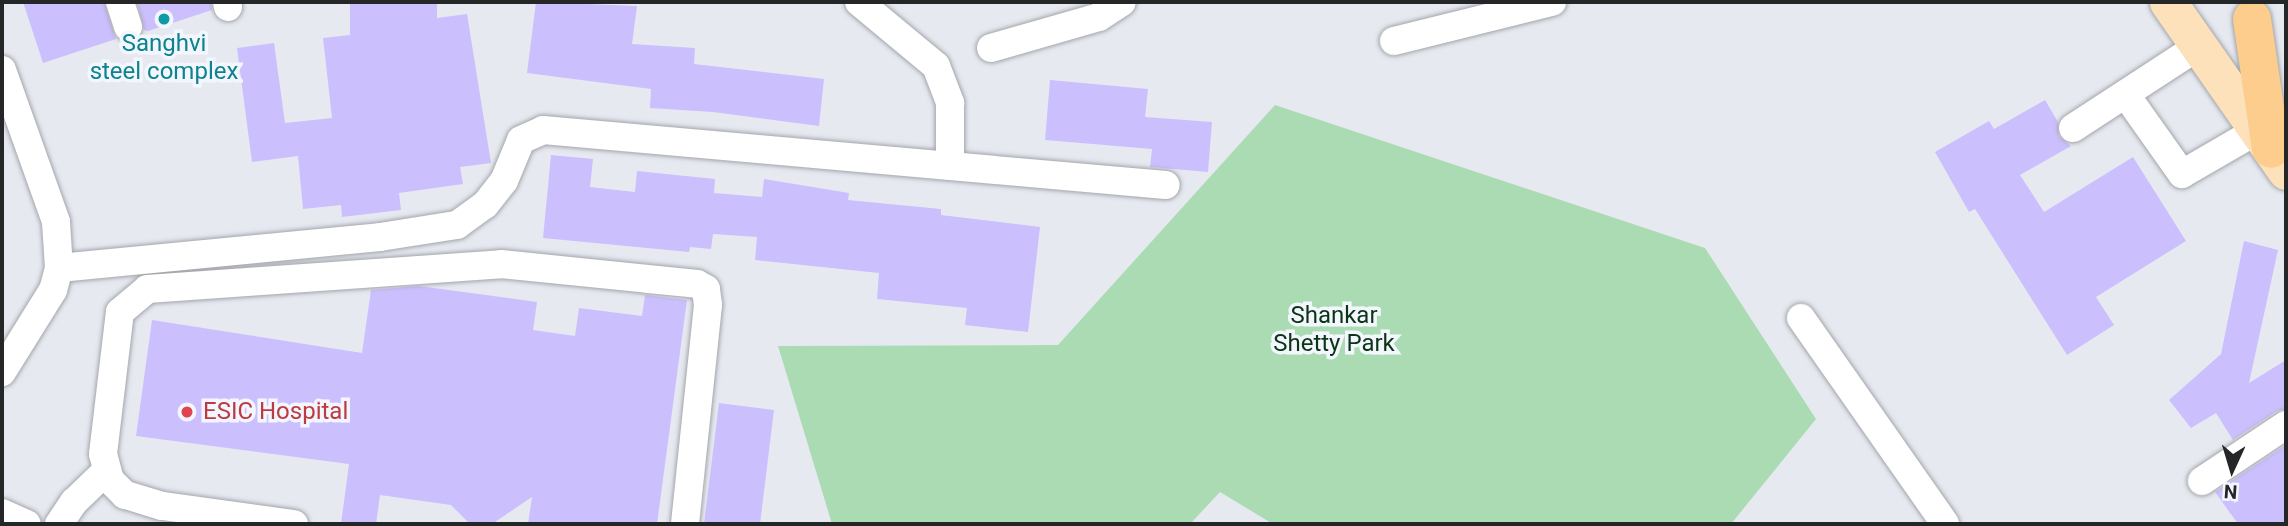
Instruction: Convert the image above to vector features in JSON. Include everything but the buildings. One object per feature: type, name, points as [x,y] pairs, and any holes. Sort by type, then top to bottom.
[{"type":"highway","points":[[2247,10],[2286,67]]},
{"type":"highway","points":[[2247,10],[2272,150]]},
{"type":"main road","points":[[2168,2],[2272,150]]},
{"type":"street","points":[[859,2],[936,66],[950,103],[950,166]]},
{"type":"street","points":[[992,48],[1099,17],[1122,2]]},
{"type":"street","points":[[1394,41],[1552,2]]},
{"type":"street","points":[[2073,128],[2199,46]]},
{"type":"street","points":[[2,70],[56,222],[59,268],[53,290],[2,372]]},
{"type":"street","points":[[2126,94],[2182,174],[2272,150]]},
{"type":"street","points":[[59,268],[380,237],[457,225],[485,205],[504,181],[511,158],[521,140],[543,130],[1166,185]]},
{"type":"street","points":[[294,524],[149,502],[125,495],[106,471],[103,454],[106,408],[120,312],[147,289],[501,264],[697,284],[706,289],[708,305],[685,524]]},
{"type":"street","points":[[1801,318],[1945,524]]},
{"type":"street","points":[[2202,481],[2286,425]]},
{"type":"street","points":[[59,524],[74,502],[106,471]]},
{"type":"green space","name":"Shankar Shetty Park","points":[[1275,105],[1705,248],[1816,419],[1731,524],[1273,524],[1220,492],[1190,524],[832,524],[778,346],[1058,345]]},
{"type":"place","name":"Sanghvi steel complex","points":[[164,19]]},
{"type":"place","name":"ESIC Hospital","points":[[187,412]]}]
